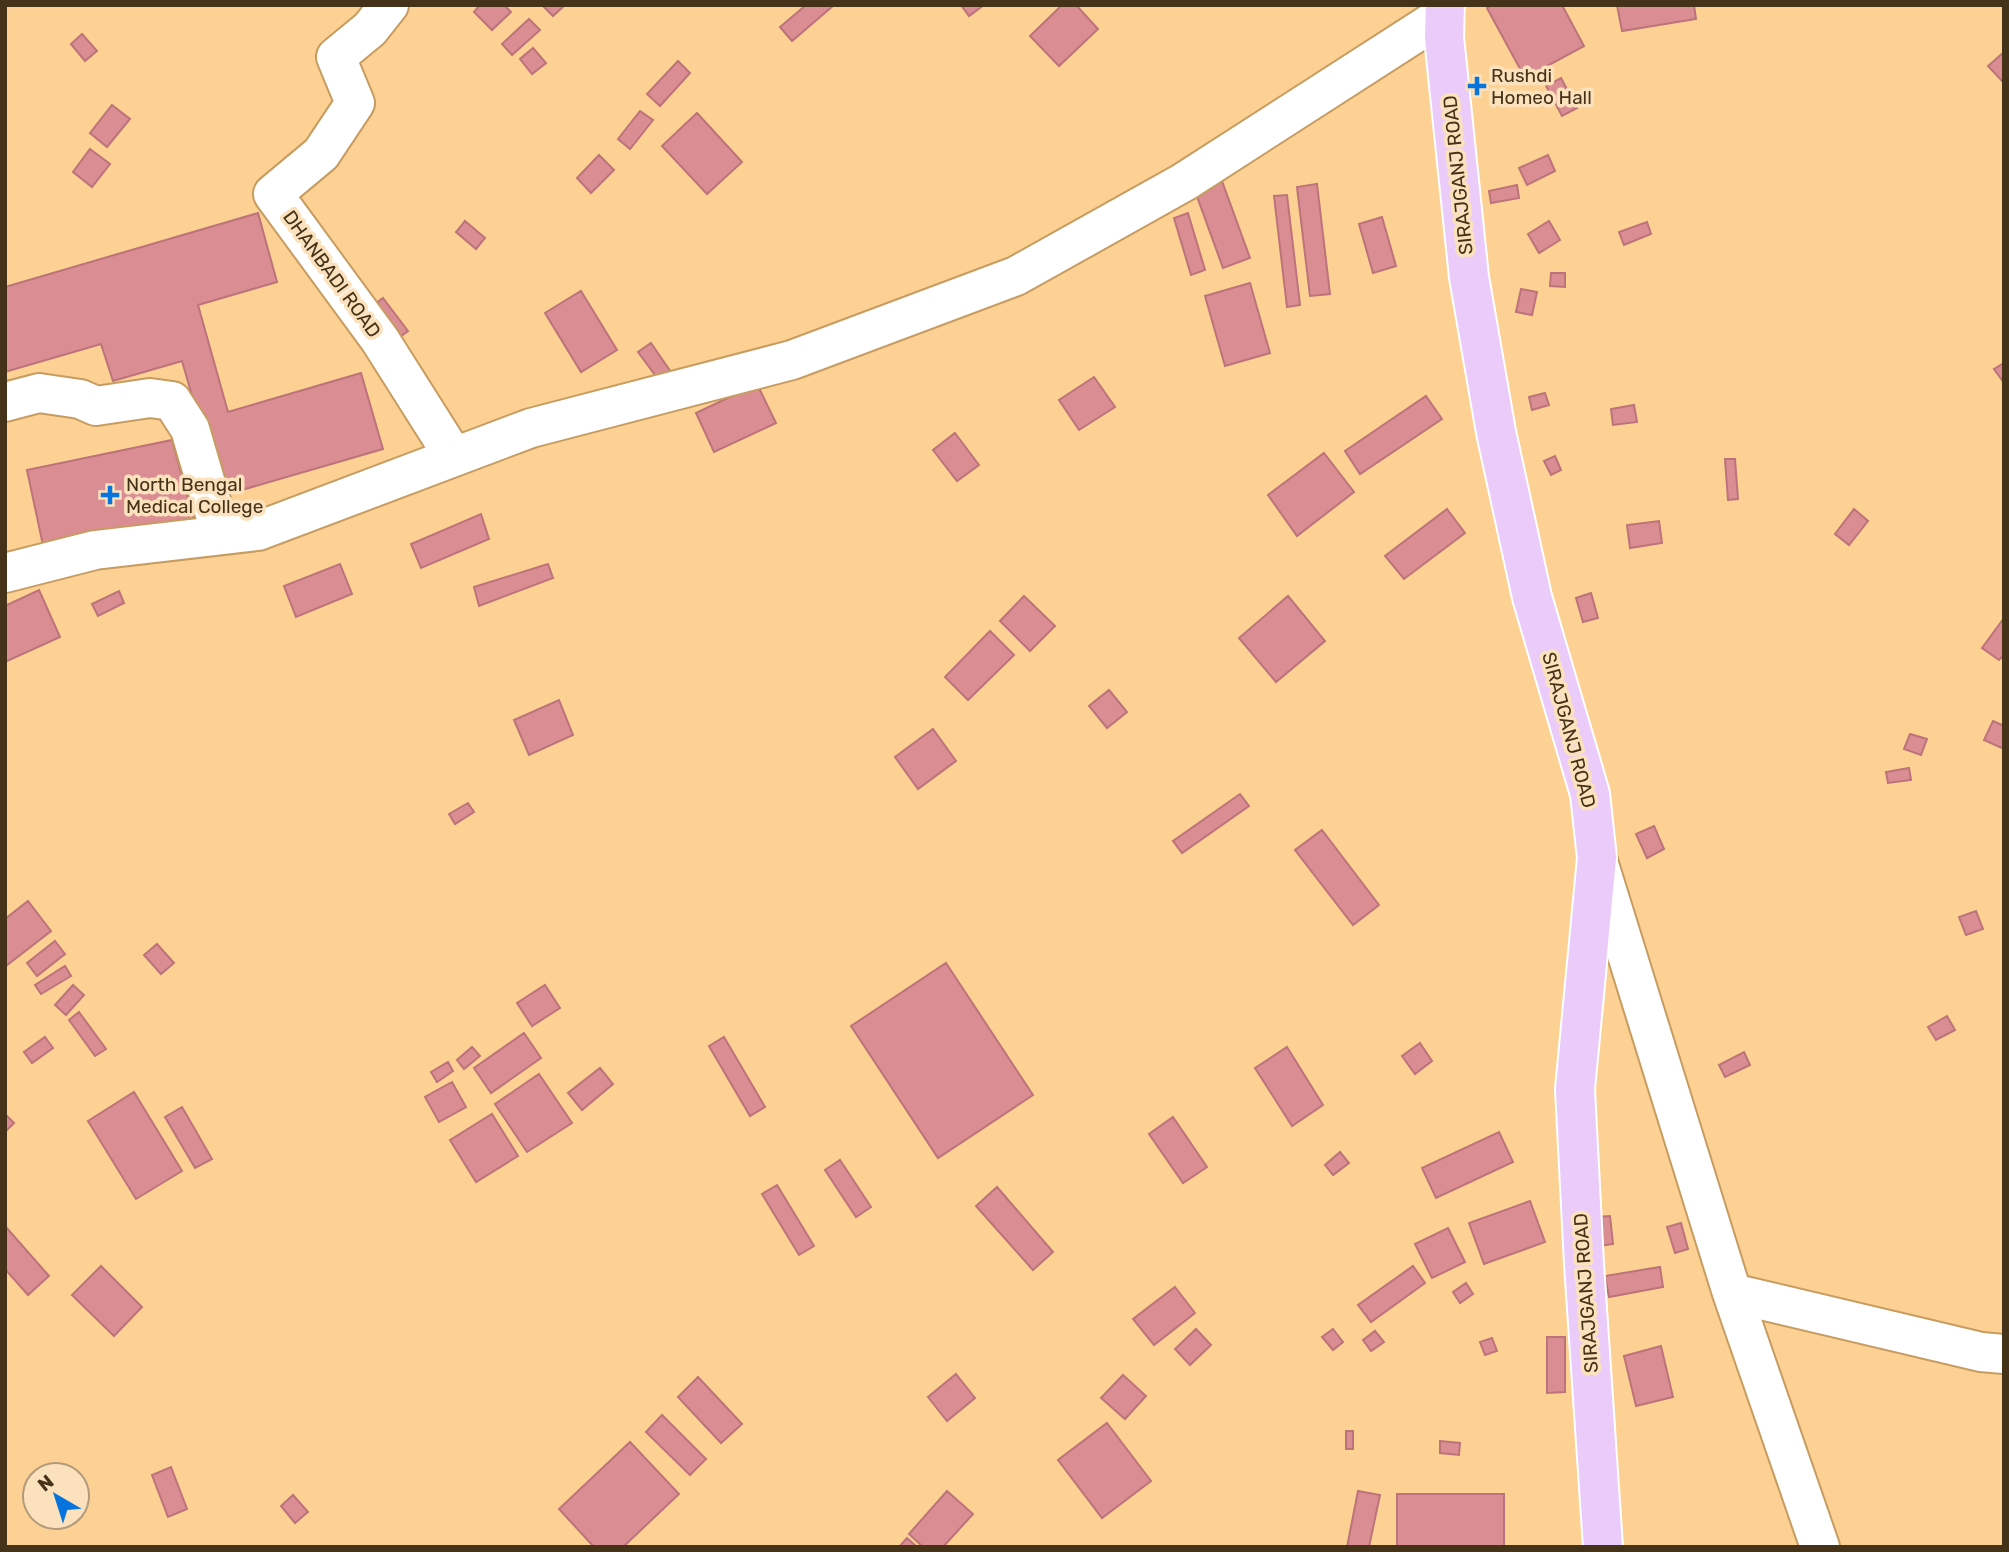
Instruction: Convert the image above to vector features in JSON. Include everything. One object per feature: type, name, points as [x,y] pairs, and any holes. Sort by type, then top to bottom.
[{"type":"main road","name":"SIRAJGANJ ROAD","points":[[1445,10],[1444,37],[1469,277],[1496,432],[1532,597],[1590,794],[1597,858],[1575,1089],[1603,1547]]},
{"type":"street","name":"DHANBADI ROAD","points":[[389,5],[370,29],[336,58],[355,103],[320,154],[273,194],[380,340],[454,457]]},
{"type":"street","points":[[5,573],[95,550],[258,531],[531,428],[792,360],[1016,276],[1184,183],[1445,10]]},
{"type":"street","points":[[5,402],[38,393],[80,399],[96,406],[150,398],[172,401],[190,429],[220,536]]},
{"type":"street","points":[[1597,858],[1732,1293],[1821,1547]]},
{"type":"street","points":[[1732,1293],[1981,1352],[2004,1354]]},
{"type":"building","points":[[480,5],[504,5],[511,12],[492,30],[474,12]]},
{"type":"building","points":[[542,5],[565,5],[553,16]]},
{"type":"building","points":[[806,5],[833,6],[792,41],[780,27]]},
{"type":"building","points":[[961,5],[984,5],[969,16]]},
{"type":"building","points":[[1062,5],[1076,5],[1098,29],[1059,66],[1030,36]]},
{"type":"building","points":[[1492,5],[1562,5],[1584,46],[1525,78],[1487,8]]},
{"type":"building","points":[[1617,5],[1694,5],[1696,19],[1622,31]]},
{"type":"building","points":[[529,19],[540,30],[512,55],[502,44]]},
{"type":"building","points":[[82,34],[97,51],[85,61],[71,44]]},
{"type":"building","points":[[533,48],[546,63],[532,74],[520,59]]},
{"type":"building","points":[[2004,52],[2004,83],[1988,66]]},
{"type":"building","points":[[678,61],[690,73],[660,106],[647,94]]},
{"type":"building","points":[[1561,78],[1577,108],[1562,116],[1546,86]]},
{"type":"building","points":[[112,105],[130,119],[107,147],[90,133]]},
{"type":"building","points":[[640,111],[653,120],[630,149],[618,139]]},
{"type":"building","points":[[697,113],[742,162],[707,194],[662,146]]},
{"type":"building","points":[[90,149],[110,164],[92,187],[73,172]]},
{"type":"building","points":[[599,155],[614,170],[591,193],[577,178]]},
{"type":"building","points":[[1548,155],[1555,171],[1527,185],[1519,168]]},
{"type":"building","points":[[1222,181],[1250,258],[1223,268],[1195,191]]},
{"type":"building","points":[[1317,184],[1330,294],[1310,296],[1297,187]]},
{"type":"building","points":[[1517,185],[1519,198],[1491,203],[1489,191]]},
{"type":"building","points":[[1287,195],[1300,305],[1287,307],[1274,196]]},
{"type":"building","points":[[258,213],[277,282],[198,305],[228,412],[361,373],[383,449],[221,496],[182,361],[113,381],[101,344],[5,372],[5,287]]},
{"type":"building","points":[[1188,213],[1205,270],[1191,275],[1174,218]]},
{"type":"building","points":[[1382,217],[1396,266],[1373,273],[1359,224]]},
{"type":"building","points":[[465,221],[485,238],[476,249],[456,232]]},
{"type":"building","points":[[1549,221],[1560,240],[1539,253],[1528,234]]},
{"type":"building","points":[[1647,222],[1651,234],[1624,245],[1619,232]]},
{"type":"building","points":[[1551,273],[1565,273],[1565,287],[1550,286]]},
{"type":"building","points":[[1250,283],[1270,353],[1225,366],[1205,296]]},
{"type":"building","points":[[1521,289],[1537,292],[1532,315],[1516,312]]},
{"type":"building","points":[[581,291],[617,350],[581,372],[545,313]]},
{"type":"building","points":[[383,298],[408,331],[396,340],[371,307]]},
{"type":"building","points":[[651,343],[675,378],[663,386],[638,352]]},
{"type":"building","points":[[2004,363],[2004,383],[1994,369]]},
{"type":"building","points":[[1094,377],[1115,407],[1079,430],[1059,400]]},
{"type":"building","points":[[757,384],[776,423],[714,452],[696,413]]},
{"type":"building","points":[[1545,393],[1549,405],[1532,410],[1529,397]]},
{"type":"building","points":[[1426,396],[1442,419],[1360,474],[1345,451]]},
{"type":"building","points":[[1634,405],[1637,422],[1613,425],[1611,409]]},
{"type":"building","points":[[955,433],[979,465],[957,481],[933,450]]},
{"type":"building","name":"North Bengal Medical College","points":[[172,440],[194,521],[44,550],[27,470]]},
{"type":"building","points":[[1324,453],[1354,492],[1297,536],[1268,495]]},
{"type":"building","points":[[1555,456],[1561,470],[1551,475],[1544,461]]},
{"type":"building","points":[[1725,459],[1735,459],[1738,499],[1728,500]]},
{"type":"building","points":[[1447,509],[1465,533],[1404,579],[1385,556]]},
{"type":"building","points":[[1854,509],[1868,521],[1849,545],[1835,534]]},
{"type":"building","points":[[481,514],[489,539],[421,568],[411,544]]},
{"type":"building","points":[[1659,521],[1662,543],[1630,548],[1627,525]]},
{"type":"building","points":[[340,564],[352,594],[296,617],[284,586]]},
{"type":"building","points":[[548,564],[553,578],[479,606],[474,587]]},
{"type":"building","points":[[39,590],[60,637],[5,662],[5,606]]},
{"type":"building","points":[[119,591],[124,603],[98,616],[92,604]]},
{"type":"building","points":[[1591,593],[1598,618],[1583,622],[1576,598]]},
{"type":"building","points":[[1024,596],[1055,626],[1030,651],[1000,621]]},
{"type":"building","points":[[1288,596],[1325,641],[1276,682],[1239,638]]},
{"type":"building","points":[[2004,618],[2004,655],[1999,660],[1982,648]]},
{"type":"building","points":[[990,631],[1014,655],[968,700],[945,677]]},
{"type":"building","points":[[1109,690],[1127,712],[1107,728],[1089,706]]},
{"type":"building","points":[[559,700],[573,735],[529,755],[514,720]]},
{"type":"building","points":[[1993,721],[2004,726],[2004,749],[1984,740]]},
{"type":"building","points":[[933,729],[956,761],[918,789],[895,757]]},
{"type":"building","points":[[1910,734],[1927,739],[1921,755],[1904,749]]},
{"type":"building","points":[[1909,768],[1911,780],[1888,783],[1886,772]]},
{"type":"building","points":[[1240,794],[1249,806],[1182,853],[1173,841]]},
{"type":"building","points":[[468,803],[474,812],[455,824],[449,814]]},
{"type":"building","points":[[1654,826],[1664,849],[1647,858],[1636,834]]},
{"type":"building","points":[[1322,830],[1379,905],[1353,925],[1295,850]]},
{"type":"building","points":[[28,901],[51,931],[6,966],[5,919]]},
{"type":"building","points":[[1976,911],[1983,929],[1966,935],[1959,917]]},
{"type":"building","points":[[55,941],[65,954],[37,976],[27,963]]},
{"type":"building","points":[[157,944],[174,963],[161,974],[144,955]]},
{"type":"building","points":[[946,963],[1033,1095],[938,1158],[851,1026]]},
{"type":"building","points":[[65,966],[71,976],[41,994],[35,985]]},
{"type":"building","points":[[73,985],[84,995],[66,1015],[55,1005]]},
{"type":"building","points":[[545,985],[560,1008],[532,1026],[517,1003]]},
{"type":"building","points":[[79,1012],[106,1049],[95,1056],[69,1020]]},
{"type":"building","points":[[1947,1016],[1955,1030],[1936,1040],[1928,1027]]},
{"type":"building","points":[[524,1033],[541,1058],[491,1093],[474,1068]]},
{"type":"building","points":[[45,1037],[53,1048],[32,1063],[24,1052]]},
{"type":"building","points":[[724,1037],[765,1107],[750,1116],[709,1046]]},
{"type":"building","points":[[1420,1043],[1432,1061],[1415,1074],[1402,1056]]},
{"type":"building","points":[[472,1047],[480,1056],[464,1069],[457,1060]]},
{"type":"building","points":[[1287,1047],[1323,1105],[1292,1126],[1255,1068]]},
{"type":"building","points":[[1744,1052],[1750,1065],[1725,1077],[1719,1065]]},
{"type":"building","points":[[448,1062],[453,1071],[437,1082],[431,1072]]},
{"type":"building","points":[[600,1068],[613,1084],[582,1110],[568,1093]]},
{"type":"building","points":[[539,1074],[572,1123],[527,1152],[495,1104]]},
{"type":"building","points":[[452,1082],[466,1107],[439,1122],[425,1097]]},
{"type":"building","points":[[134,1092],[182,1171],[136,1199],[88,1121]]},
{"type":"building","points":[[182,1107],[212,1159],[195,1168],[165,1117]]},
{"type":"building","points":[[5,1114],[14,1123],[5,1132]]},
{"type":"building","points":[[492,1114],[518,1156],[476,1182],[450,1140]]},
{"type":"building","points":[[1173,1117],[1207,1167],[1183,1183],[1149,1134]]},
{"type":"building","points":[[1499,1132],[1513,1162],[1436,1198],[1422,1168]]},
{"type":"building","points":[[1340,1152],[1349,1163],[1333,1175],[1325,1165]]},
{"type":"building","points":[[840,1160],[871,1207],[856,1217],[825,1170]]},
{"type":"building","points":[[777,1185],[814,1246],[799,1255],[762,1194]]},
{"type":"building","points":[[997,1187],[1053,1252],[1033,1270],[976,1206]]},
{"type":"building","points":[[1530,1201],[1545,1242],[1484,1264],[1469,1223]]},
{"type":"building","points":[[1610,1216],[1613,1244],[1599,1246],[1596,1217]]},
{"type":"building","points":[[1681,1223],[1688,1249],[1675,1253],[1667,1227]]},
{"type":"building","points":[[5,1226],[49,1276],[28,1295],[5,1269]]},
{"type":"building","points":[[1448,1228],[1465,1262],[1432,1278],[1415,1244]]},
{"type":"building","points":[[101,1266],[142,1307],[114,1336],[72,1295]]},
{"type":"building","points":[[1413,1266],[1425,1283],[1371,1322],[1358,1305]]},
{"type":"building","points":[[1660,1267],[1663,1287],[1609,1297],[1605,1276]]},
{"type":"building","points":[[1466,1283],[1473,1294],[1460,1303],[1453,1292]]},
{"type":"building","points":[[1175,1287],[1195,1313],[1154,1345],[1133,1319]]},
{"type":"building","points":[[1196,1329],[1211,1345],[1190,1365],[1175,1349]]},
{"type":"building","points":[[1333,1329],[1343,1342],[1333,1350],[1322,1337]]},
{"type":"building","points":[[1375,1331],[1384,1342],[1371,1351],[1363,1340]]},
{"type":"building","points":[[1547,1337],[1565,1337],[1565,1392],[1547,1393]]},
{"type":"building","points":[[1492,1338],[1497,1351],[1485,1355],[1480,1342]]},
{"type":"building","points":[[1661,1346],[1673,1397],[1636,1406],[1624,1356]]},
{"type":"building","points":[[956,1374],[975,1398],[947,1421],[928,1397]]},
{"type":"building","points":[[1123,1375],[1146,1396],[1125,1419],[1101,1398]]},
{"type":"building","points":[[698,1377],[742,1424],[721,1443],[678,1397]]},
{"type":"building","points":[[662,1415],[706,1459],[690,1475],[646,1432]]},
{"type":"building","points":[[1107,1423],[1151,1481],[1102,1518],[1058,1460]]},
{"type":"building","points":[[1346,1431],[1353,1431],[1353,1449],[1346,1449]]},
{"type":"building","points":[[1440,1441],[1460,1443],[1459,1455],[1440,1453]]},
{"type":"building","points":[[630,1442],[679,1494],[623,1547],[594,1547],[559,1509]]},
{"type":"building","points":[[171,1467],[187,1509],[168,1517],[152,1475]]},
{"type":"building","points":[[947,1491],[973,1514],[943,1547],[923,1547],[909,1534]]},
{"type":"building","points":[[1358,1491],[1380,1495],[1369,1547],[1347,1547]]},
{"type":"building","points":[[1397,1494],[1504,1494],[1504,1547],[1397,1547]]},
{"type":"building","points":[[293,1495],[308,1512],[295,1523],[281,1506]]},
{"type":"building","points":[[907,1538],[917,1547],[899,1547]]},
{"type":"place","name":"Rushdi Homeo Hall","points":[[1477,86]]},
{"type":"place","name":"North Bengal Medical College","points":[[110,495]]}]
